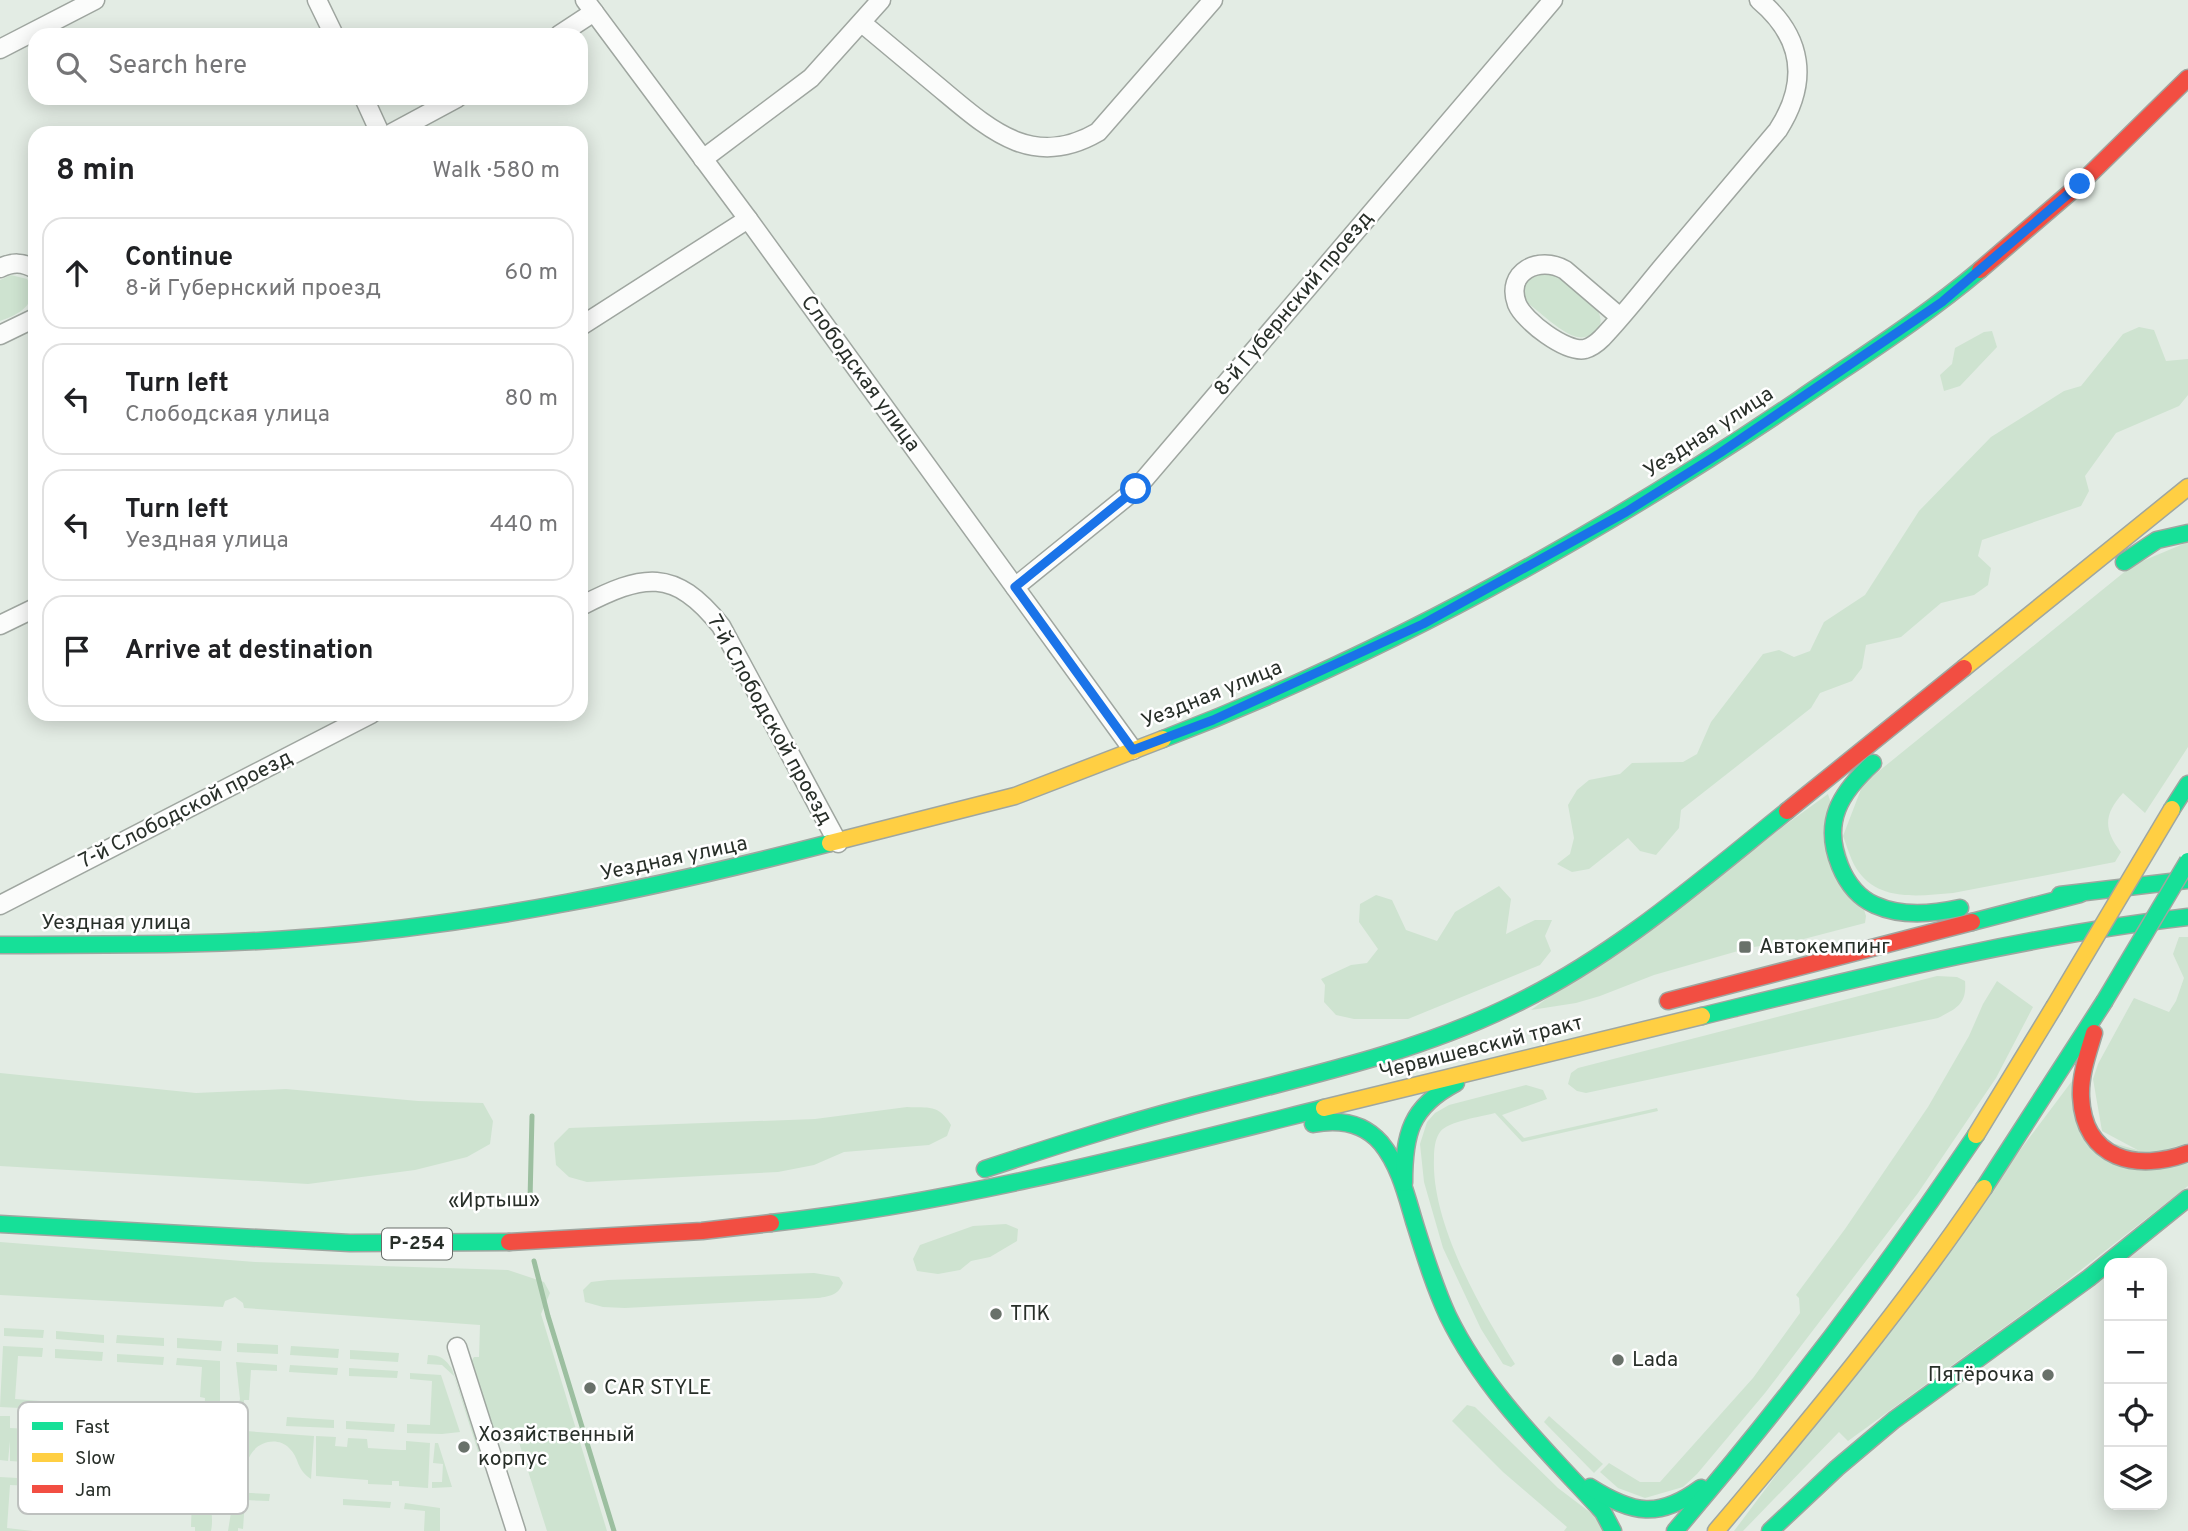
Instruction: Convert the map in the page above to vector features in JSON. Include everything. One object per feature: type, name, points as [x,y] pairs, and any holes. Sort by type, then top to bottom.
[{"type":"main road","name":"Уездная улица","points":[[0,945],[193,944],[303,938],[414,927],[531,910],[638,890],[838,843],[1015,796],[1213,720],[1423,624],[1626,512],[1720,453],[1942,302],[2080,184],[2188,78]]},
{"type":"main road","points":[[985,1169],[1096,1133],[1403,1050],[1526,999],[1594,958],[1671,904],[2188,487]]},
{"type":"main road","points":[[2112,572],[2157,540],[2188,533]]},
{"type":"main road","points":[[1890,750],[1852,783],[1839,803],[1833,819],[1833,847],[1838,862],[1850,885],[1866,901],[1890,911],[1941,912],[2015,898],[2080,894],[2188,880]]},
{"type":"main road","points":[[1675,1531],[1738,1458],[1874,1283],[1938,1194],[1985,1122],[2188,784]]},
{"type":"main road","points":[[1716,1531],[1854,1364],[1920,1278],[2104,1002],[2188,861]]},
{"type":"main road","points":[[1647,1007],[2080,894]]},
{"type":"main road","name":"Червишевский тракт","points":[[920,1202],[1069,1172],[1851,979],[2053,937],[2119,925],[2188,917]]},
{"type":"main road","points":[[2104,1002],[2082,1082],[2084,1114],[2089,1130],[2098,1143],[2110,1152],[2137,1163],[2165,1162],[2188,1153]]},
{"type":"main road","points":[[1404,1188],[1407,1136],[1422,1105],[1446,1087],[1506,1063]]},
{"type":"main road","points":[[967,1173],[1314,1091]]},
{"type":"main road","points":[[920,1202],[1092,1180],[1308,1125],[1339,1121],[1354,1124],[1372,1134],[1390,1156],[1404,1188],[1434,1283],[1463,1345],[1480,1373],[1507,1408],[1603,1512],[1613,1531]]},
{"type":"main road","points":[[1770,1531],[1837,1468],[1894,1420],[2089,1278],[2188,1198]]},
{"type":"main road","name":"«Иртыш»","points":[[0,1224],[350,1243],[447,1244],[702,1231],[833,1216],[920,1202]]},
{"type":"main road","points":[[1563,1467],[1612,1503],[1640,1511],[1668,1507],[1693,1495],[1738,1458]]},
{"type":"street","points":[[41,28],[95,0]]},
{"type":"street","points":[[317,0],[331,28]]},
{"type":"street","points":[[703,159],[811,78],[881,0]]},
{"type":"street","points":[[862,23],[986,127],[1016,142],[1032,146],[1057,146],[1081,142],[1098,132],[1213,0]]},
{"type":"street","name":"8-й Губернский проезд","points":[[1015,587],[1136,489],[1553,0]]},
{"type":"street","points":[[1620,317],[1555,264],[1532,266],[1522,273],[1517,283],[1515,295],[1525,316],[1568,348],[1580,350],[1591,347],[1620,317],[1788,115],[1797,80],[1793,45],[1786,28],[1759,0]]},
{"type":"street","points":[[566,28],[589,6]]},
{"type":"street","name":"Слободская улица","points":[[589,6],[748,219],[1133,750]]},
{"type":"street","points":[[0,49],[28,35]]},
{"type":"street","points":[[366,105],[377,126]]},
{"type":"street","points":[[405,126],[444,105]]},
{"type":"street","points":[[588,322],[748,219]]},
{"type":"street","points":[[0,268],[14,262],[28,265]]},
{"type":"street","points":[[0,335],[28,321]]},
{"type":"street","name":"7-й Слободской проезд","points":[[588,602],[610,591],[639,582],[674,584],[688,591],[705,606],[721,626],[838,843]]},
{"type":"street","points":[[0,625],[28,611]]},
{"type":"street","name":"7-й Слободской проезд","points":[[0,905],[357,721]]},
{"type":"street","points":[[457,1347],[516,1531]]},
{"type":"green space","points":[[1548,270],[1576,289],[1594,306],[1600,315],[1600,323],[1593,334],[1585,337],[1574,336],[1525,301],[1521,293],[1527,274]]},
{"type":"green space","points":[[11,275],[27,279],[28,304],[22,310],[0,321],[0,280]]},
{"type":"green space","points":[[2139,327],[2154,330],[2166,361],[2188,359],[2188,395],[2179,406],[2116,433],[2085,476],[2089,491],[2081,506],[1982,540],[1978,556],[1991,568],[1988,585],[1974,595],[1941,603],[1901,637],[1866,645],[1862,668],[1852,681],[1820,693],[1811,708],[1681,810],[1679,828],[1656,855],[1640,851],[1628,838],[1589,869],[1572,872],[1557,864],[1570,854],[1574,838],[1568,805],[1577,790],[1589,780],[1620,774],[1632,763],[1683,762],[1697,754],[1711,722],[1763,654],[1779,650],[1794,657],[1810,651],[1824,622],[1865,595],[1919,511],[1991,437],[2064,391],[2081,386],[2123,334]]},
{"type":"green space","points":[[1992,331],[1997,347],[1960,386],[1944,391],[1940,375],[1952,364],[1955,348],[1984,332]]},
{"type":"green space","points":[[2188,542],[2188,747],[2145,813],[2123,793],[2112,808],[2109,829],[2121,852],[2115,862],[1953,893],[1926,895],[1887,892],[1865,879],[1856,868],[1843,836],[1863,784],[2133,565]]},
{"type":"green space","points":[[1828,794],[1866,916],[1865,923],[1800,940],[1754,947],[1752,941],[1737,944],[1738,951],[1654,975],[1600,996],[1531,1010]]},
{"type":"green space","points":[[1499,886],[1511,899],[1506,934],[1535,920],[1552,920],[1545,936],[1551,951],[1540,965],[1408,1019],[1354,1019],[1336,1015],[1324,1002],[1325,985],[1321,979],[1351,965],[1367,963],[1378,949],[1359,922],[1360,904],[1376,895],[1392,900],[1406,930],[1437,941],[1455,912]]},
{"type":"green space","points":[[2179,937],[2188,937],[2188,1143],[2147,1155],[2102,1131],[2093,1079],[2098,1064],[2134,998],[2169,1012],[2176,1001],[2184,978],[2173,954]]},
{"type":"green space","points":[[1937,976],[1957,977],[1965,981],[1962,1000],[1951,1011],[1938,1018],[1586,1093],[1577,1091],[1568,1084],[1571,1073],[1578,1068]]},
{"type":"green space","points":[[1997,981],[2033,1007],[1996,1078],[1918,1193],[1765,1393],[1697,1474],[1683,1487],[1645,1498],[1618,1488],[1600,1472],[1609,1463],[1640,1482],[1660,1482],[1753,1378],[1800,1313],[1799,1298],[1796,1295],[1845,1229],[1928,1107]]},
{"type":"green space","points":[[0,1073],[196,1093],[286,1089],[418,1101],[483,1103],[493,1121],[490,1144],[467,1157],[415,1170],[308,1184],[0,1166]]},
{"type":"green space","points":[[2072,1081],[2080,1134],[2188,1164],[2188,1186],[2054,1291],[1848,1441],[1839,1432],[1743,1531],[1734,1531]]},
{"type":"green space","points":[[1526,1085],[1543,1090],[1547,1099],[1502,1115],[1524,1138],[1657,1108],[1658,1111],[1522,1142],[1495,1113],[1450,1125],[1438,1135],[1434,1158],[1435,1183],[1449,1238],[1474,1292],[1515,1364],[1511,1367],[1503,1364],[1481,1329],[1443,1248],[1424,1182],[1420,1144],[1427,1122],[1435,1113],[1449,1105]]},
{"type":"green space","points":[[907,1107],[932,1108],[942,1113],[951,1125],[947,1136],[929,1145],[844,1152],[814,1165],[778,1172],[587,1182],[569,1177],[556,1165],[554,1143],[569,1128],[815,1119]]},
{"type":"green space","points":[[1006,1224],[1018,1229],[1017,1241],[990,1257],[971,1261],[960,1270],[938,1274],[917,1271],[913,1259],[920,1245],[973,1226]]},
{"type":"green space","points":[[0,1242],[255,1262],[508,1270],[544,1282],[550,1293],[541,1314],[607,1531],[547,1531],[516,1433],[501,1437],[494,1432],[470,1363],[474,1357],[479,1357],[480,1325],[244,1308],[243,1303],[235,1297],[225,1301],[223,1307],[0,1295]]},
{"type":"green space","points":[[814,1273],[839,1277],[843,1283],[834,1294],[818,1298],[625,1308],[603,1307],[585,1302],[583,1290],[591,1282],[608,1280]]},
{"type":"green space","points":[[4,1328],[44,1330],[43,1338],[4,1336]]},
{"type":"green space","points":[[56,1331],[104,1335],[104,1343],[56,1339]]},
{"type":"green space","points":[[117,1335],[164,1338],[164,1346],[116,1343]]},
{"type":"green space","points":[[177,1338],[222,1341],[221,1351],[177,1348]]},
{"type":"green space","points":[[237,1343],[278,1345],[278,1354],[237,1352]]},
{"type":"green space","points":[[3,1346],[43,1348],[42,1357],[18,1356],[15,1399],[41,1402],[18,1402],[18,1408],[0,1407]]},
{"type":"green space","points":[[291,1346],[339,1349],[338,1358],[290,1355]]},
{"type":"green space","points":[[55,1349],[103,1352],[102,1361],[55,1358]]},
{"type":"green space","points":[[350,1350],[399,1353],[398,1362],[350,1359]]},
{"type":"green space","points":[[117,1354],[164,1357],[163,1365],[117,1362]]},
{"type":"green space","points":[[428,1355],[442,1358],[452,1369],[485,1466],[483,1467],[454,1376],[442,1365],[427,1364]]},
{"type":"green space","points":[[177,1358],[220,1361],[220,1402],[205,1402],[205,1398],[200,1397],[202,1367],[176,1365]]},
{"type":"green space","points":[[236,1362],[277,1365],[277,1371],[251,1370],[249,1400],[239,1402]]},
{"type":"green space","points":[[290,1365],[338,1368],[337,1375],[289,1372]]},
{"type":"green space","points":[[349,1368],[398,1371],[397,1378],[349,1376]]},
{"type":"green space","points":[[410,1373],[441,1375],[460,1432],[407,1433],[407,1424],[430,1425],[432,1381],[410,1379]]},
{"type":"green space","points":[[1467,1405],[1475,1407],[1558,1488],[1595,1516],[1605,1531],[1564,1531],[1567,1527],[1503,1472],[1452,1421]]},
{"type":"green space","points":[[0,1416],[10,1416],[10,1428],[18,1428],[18,1462],[10,1461],[10,1441],[8,1461],[0,1460]]},
{"type":"green space","points":[[1549,1416],[1603,1464],[1594,1473],[1544,1422]]},
{"type":"green space","points":[[287,1417],[334,1420],[334,1428],[286,1426]]},
{"type":"green space","points":[[346,1421],[395,1424],[394,1432],[346,1429]]},
{"type":"green space","points":[[248,1431],[314,1436],[311,1479],[302,1471],[289,1448],[280,1442],[264,1443],[254,1450],[248,1462]]},
{"type":"green space","points":[[316,1436],[336,1437],[335,1446],[347,1447],[348,1438],[367,1439],[368,1448],[406,1450],[406,1441],[430,1443],[428,1488],[399,1486],[399,1481],[392,1481],[392,1485],[368,1484],[368,1480],[316,1476]]},
{"type":"green space","points":[[435,1443],[438,1443],[452,1487],[432,1488],[432,1482],[442,1482],[443,1464],[433,1463]]},
{"type":"green space","points":[[0,1477],[18,1478],[18,1485],[10,1485],[7,1528],[33,1531],[0,1531]]},
{"type":"green space","points":[[248,1493],[270,1494],[269,1501],[248,1500]]},
{"type":"green space","points":[[343,1499],[391,1502],[390,1508],[343,1505]]},
{"type":"green space","points":[[405,1503],[440,1508],[440,1531],[424,1531],[425,1511],[404,1509]]},
{"type":"green space","points":[[191,1514],[212,1514],[211,1531],[195,1531],[195,1527],[191,1527]]},
{"type":"green space","points":[[231,1514],[244,1514],[243,1529],[228,1531]]},
{"type":"waterway","points":[[530,1200],[532,1116]]},
{"type":"waterway","points":[[534,1261],[548,1316],[614,1531]]},
{"type":"traffic: fast","points":[[1163,739],[1329,669],[1411,629],[1570,543],[1725,449],[1914,321],[1980,270]]},
{"type":"traffic: fast","points":[[2124,562],[2157,540],[2188,533]]},
{"type":"traffic: fast","points":[[1873,763],[1851,786],[1837,809],[1833,836],[1835,850],[1846,878],[1864,898],[1885,909],[1917,913],[1960,908]]},
{"type":"traffic: fast","points":[[2172,809],[2188,784]]},
{"type":"traffic: fast","points":[[985,1169],[1137,1121],[1354,1064],[1436,1038],[1476,1022],[1552,984],[1623,940],[1787,811]]},
{"type":"traffic: fast","points":[[0,945],[265,941],[436,924],[634,889],[830,843]]},
{"type":"traffic: fast","points":[[2104,1002],[2188,861]]},
{"type":"traffic: fast","points":[[2060,895],[2188,880]]},
{"type":"traffic: fast","points":[[1972,922],[2080,894]]},
{"type":"traffic: fast","points":[[1702,1016],[2004,946],[2188,917]]},
{"type":"traffic: fast","points":[[1984,1188],[2104,1002]]},
{"type":"traffic: fast","points":[[1404,1183],[1408,1136],[1419,1112],[1428,1102],[1456,1083]]},
{"type":"traffic: fast","points":[[771,1223],[980,1190],[1324,1108]]},
{"type":"traffic: fast","points":[[1313,1124],[1341,1122],[1358,1126],[1381,1143],[1397,1170],[1438,1293],[1463,1344],[1518,1420],[1603,1512],[1613,1531]]},
{"type":"traffic: fast","points":[[1675,1531],[1831,1338],[1976,1135]]},
{"type":"traffic: fast","points":[[1770,1531],[1837,1468],[1894,1420],[2089,1278],[2188,1198]]},
{"type":"traffic: fast","points":[[0,1224],[350,1243],[509,1242]]},
{"type":"traffic: fast","points":[[1590,1487],[1620,1503],[1646,1509],[1672,1505],[1701,1488]]},
{"type":"traffic: slow","points":[[1964,668],[2188,487]]},
{"type":"traffic: slow","points":[[830,843],[1015,796],[1163,739]]},
{"type":"traffic: slow","points":[[2054,1007],[2172,809]]},
{"type":"traffic: slow","points":[[1976,1135],[2054,1007]]},
{"type":"traffic: slow","points":[[1324,1108],[1702,1016]]},
{"type":"traffic: slow","points":[[1716,1531],[1888,1320],[1984,1188]]},
{"type":"traffic: jam","points":[[1980,270],[2080,184],[2188,78]]},
{"type":"traffic: jam","points":[[1787,811],[1964,668]]},
{"type":"traffic: jam","points":[[1668,1001],[1972,922]]},
{"type":"traffic: jam","points":[[2094,1033],[2081,1089],[2084,1118],[2092,1135],[2116,1156],[2133,1160],[2169,1159],[2188,1153]]},
{"type":"traffic: jam","points":[[509,1242],[702,1231],[771,1223]]},
{"type":"place","name":"Автокемпинг","points":[[1745,947]]},
{"type":"place","name":"ТПК","points":[[996,1314]]},
{"type":"place","name":"Lada","points":[[1618,1360]]},
{"type":"place","name":"Пятёрочка","points":[[2048,1375]]},
{"type":"place","name":"CAR STYLE","points":[[590,1388]]},
{"type":"place","name":"Хозяйственный корпус","points":[[464,1447]]},
{"type":"route","points":[[1136,489],[1015,587],[1133,750],[1213,720],[1423,624],[1626,512],[1720,453],[1942,302],[2080,184]]}]
